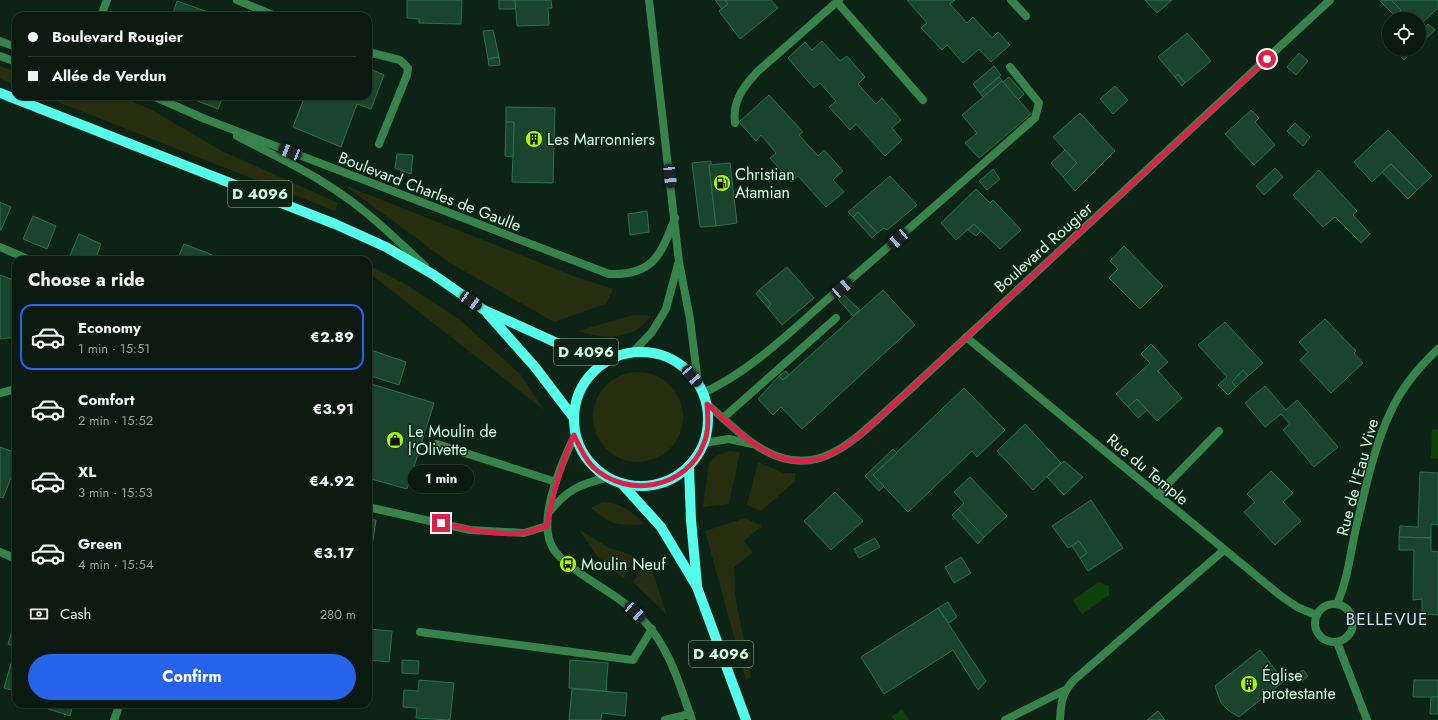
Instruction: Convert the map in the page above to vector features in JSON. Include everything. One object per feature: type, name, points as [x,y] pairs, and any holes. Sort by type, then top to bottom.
[{"type":"main road","name":"D 4096","points":[[0,93],[12,98]]},
{"type":"main road","name":"D 4096","points":[[18,100],[336,224],[386,247],[434,275],[484,310],[556,343],[581,351],[617,356]]},
{"type":"main road","name":"D 4096","points":[[484,310],[535,366],[573,417]]},
{"type":"main road","points":[[633,352],[652,353],[670,358],[685,369],[698,383],[703,393],[707,404],[708,424],[704,444],[698,456],[689,467],[675,478],[658,485],[640,487],[623,485],[606,478],[592,466],[581,452],[574,435],[573,417],[577,397],[586,380],[600,365],[617,356],[633,352]]},
{"type":"main road","name":"D 4096","points":[[689,467],[690,520],[697,587]]},
{"type":"main road","name":"D 4096","points":[[623,485],[661,527],[697,587],[746,720]]},
{"type":"street","points":[[102,12],[107,0]]},
{"type":"street","points":[[237,0],[266,12]]},
{"type":"street","points":[[649,0],[679,262],[690,319],[698,383]]},
{"type":"street","points":[[1011,0],[1026,16]]},
{"type":"street","name":"Boulevard Rougier","points":[[707,404],[754,444],[778,456],[792,460],[806,461],[830,456],[846,445],[903,396],[1142,176],[1330,0]]},
{"type":"street","points":[[735,123],[734,112],[738,98],[746,84],[757,72],[838,1],[922,100]]},
{"type":"street","points":[[0,41],[12,46]]},
{"type":"street","points":[[372,53],[400,60],[408,68],[407,75],[379,144]]},
{"type":"street","points":[[0,56],[12,60]]},
{"type":"street","points":[[703,393],[725,383],[762,356],[887,249],[1035,118],[1039,103],[1010,67]]},
{"type":"street","name":"Boulevard Charles de Gaulle","points":[[162,100],[205,119],[609,274],[623,275],[637,271],[655,261],[662,251],[675,218]]},
{"type":"street","points":[[205,119],[320,180],[344,195],[434,275]]},
{"type":"street","points":[[0,247],[21,256]]},
{"type":"street","points":[[633,352],[652,332],[666,309],[679,262]]},
{"type":"street","points":[[723,418],[836,318]]},
{"type":"street","name":"Rue du Temple","points":[[966,337],[1281,596],[1297,607],[1316,615]]},
{"type":"street","name":"Rue de l'Eau Vive","points":[[1337,604],[1345,586],[1356,528],[1379,439],[1391,411],[1409,381],[1438,349]]},
{"type":"street","points":[[0,393],[12,390]]},
{"type":"street","points":[[1157,495],[1218,431]]},
{"type":"street","points":[[574,435],[562,462],[556,482],[547,526],[553,549],[568,564],[619,598],[652,629],[663,646],[691,717],[665,720]]},
{"type":"street","name":"Boulevard Rougier","points":[[704,444],[729,439],[754,444]]},
{"type":"street","points":[[436,444],[556,482]]},
{"type":"street","points":[[550,512],[559,500],[573,489],[585,483],[606,478]]},
{"type":"street","points":[[372,508],[470,530],[524,533],[547,526]]},
{"type":"street","points":[[1005,720],[1064,690],[1224,550]]},
{"type":"street","points":[[0,552],[12,556]]},
{"type":"street","points":[[1337,604],[1348,610],[1353,621],[1351,632],[1348,637],[1337,642],[1325,641],[1316,633],[1314,627],[1316,615],[1324,606],[1337,604]]},
{"type":"street","points":[[420,632],[633,660],[652,629]]},
{"type":"street","points":[[1337,642],[1367,720]]},
{"type":"street","points":[[1060,720],[1064,690]]},
{"type":"street","points":[[114,720],[118,708]]},
{"type":"shaded area","points":[[0,66],[12,70],[12,84],[0,79]]},
{"type":"shaded area","points":[[53,100],[129,100],[150,109],[222,151],[338,203],[335,211]]},
{"type":"shaded area","points":[[344,185],[576,277],[613,289],[606,304],[554,322],[450,263]]},
{"type":"shaded area","points":[[372,267],[405,284],[459,319],[520,374],[544,410],[372,275]]},
{"type":"shaded area","points":[[633,315],[652,316],[635,331],[618,336],[598,336],[578,331]]},
{"type":"shaded area","points":[[638,372],[655,376],[670,385],[679,400],[683,417],[679,434],[670,449],[655,458],[638,462],[621,458],[606,449],[597,434],[593,417],[597,400],[606,385],[621,376]]},
{"type":"shaded area","points":[[1432,429],[1438,429],[1438,459],[1431,458]]},
{"type":"shaded area","points":[[729,451],[740,452],[729,504],[703,507],[709,462],[716,456]]},
{"type":"shaded area","points":[[758,462],[783,473],[795,473],[795,481],[761,511],[747,505]]},
{"type":"shaded area","points":[[602,502],[608,502],[625,508],[644,524],[627,525],[615,523],[604,518],[591,508]]},
{"type":"shaded area","points":[[745,518],[762,526],[744,541],[753,552],[734,567],[735,595],[751,677],[746,680],[705,531]]},
{"type":"shaded area","points":[[580,530],[609,548],[635,556],[624,578],[610,568],[599,557],[589,545]]},
{"type":"shaded area","points":[[648,559],[667,615],[633,582]]},
{"type":"shaded area","points":[[1099,582],[1109,586],[1109,595],[1082,614],[1073,600]]},
{"type":"shaded area","points":[[902,709],[909,720],[894,720],[892,716]]},
{"type":"building","points":[[407,0],[462,0],[461,24],[419,23],[419,19],[407,18]]},
{"type":"building","points":[[499,0],[515,0],[516,9],[499,9]]},
{"type":"building","points":[[515,0],[551,0],[552,8],[548,8],[549,25],[517,26]]},
{"type":"building","points":[[715,0],[725,0],[728,4],[722,9]]},
{"type":"building","points":[[725,0],[771,0],[778,8],[740,39],[719,11],[728,4]]},
{"type":"building","points":[[907,0],[955,0],[950,4],[967,23],[973,17],[992,38],[998,32],[1010,45],[991,62],[979,49],[963,63],[947,45],[942,50],[921,28],[927,23]]},
{"type":"building","points":[[1145,0],[1172,0],[1157,13]]},
{"type":"building","points":[[1391,0],[1438,0],[1438,8],[1426,19],[1426,12],[1399,12],[1401,10]]},
{"type":"building","points":[[1391,0],[1401,10],[1399,12],[1391,12],[1380,1]]},
{"type":"building","points":[[177,1],[208,12],[173,12]]},
{"type":"building","points":[[1428,24],[1435,30],[1426,38],[1426,26]]},
{"type":"building","points":[[493,30],[499,57],[488,59],[483,31]]},
{"type":"building","points":[[1187,33],[1211,61],[1185,83],[1178,74],[1175,77],[1158,57]]},
{"type":"building","points":[[822,41],[840,61],[847,56],[865,77],[858,84],[876,104],[882,98],[901,120],[892,128],[902,140],[885,156],[856,124],[850,130],[829,107],[836,101],[820,83],[814,88],[788,58],[805,42],[812,50]]},
{"type":"building","points":[[1299,53],[1308,61],[1296,75],[1287,67]]},
{"type":"building","points":[[1401,56],[1408,56],[1404,60]]},
{"type":"building","points":[[499,57],[500,65],[489,66],[488,59]]},
{"type":"building","points":[[994,66],[1001,75],[980,93],[973,84]]},
{"type":"building","points":[[372,70],[384,75],[371,109],[357,104],[341,147],[293,127],[303,100],[372,100]]},
{"type":"building","points":[[1178,74],[1185,83],[1182,86],[1175,77]]},
{"type":"building","points":[[999,77],[1002,81],[983,97],[980,93]]},
{"type":"building","points":[[1009,77],[1024,94],[1018,100],[1003,82]]},
{"type":"building","points":[[1002,81],[1031,114],[979,158],[965,143],[977,133],[962,115]]},
{"type":"building","points":[[1115,86],[1128,100],[1113,114],[1100,99]]},
{"type":"building","points":[[769,95],[803,132],[799,135],[818,156],[824,150],[843,171],[833,180],[844,192],[826,207],[798,176],[791,182],[770,158],[776,153],[761,135],[756,141],[739,122]]},
{"type":"building","points":[[195,100],[221,100],[218,109]]},
{"type":"building","name":"Les Marronniers","points":[[506,107],[555,108],[553,183],[512,182],[514,122],[506,122]]},
{"type":"building","points":[[1251,110],[1259,118],[1255,122],[1275,145],[1254,165],[1225,134]]},
{"type":"building","points":[[1080,113],[1115,151],[1075,191],[1063,177],[1077,163],[1053,137]]},
{"type":"building","points":[[506,122],[514,122],[513,157],[505,156]]},
{"type":"building","points":[[1295,123],[1310,137],[1303,146],[1287,131]]},
{"type":"building","points":[[1388,130],[1432,176],[1417,190],[1391,164],[1372,182],[1354,162]]},
{"type":"building","points":[[1065,150],[1077,163],[1063,177],[1051,163]]},
{"type":"building","points":[[397,154],[413,155],[411,174],[395,168]]},
{"type":"building","points":[[711,161],[711,164],[709,165],[716,226],[700,227],[692,163]]},
{"type":"building","name":"Christian Atamian","points":[[730,163],[737,223],[716,226],[709,165]]},
{"type":"building","points":[[1391,164],[1417,190],[1408,199],[1382,172]]},
{"type":"building","points":[[1275,168],[1283,177],[1264,195],[1256,186]]},
{"type":"building","points":[[993,169],[1000,179],[987,190],[979,181]]},
{"type":"building","points":[[1319,170],[1357,211],[1353,215],[1370,234],[1361,243],[1335,217],[1323,227],[1293,195]]},
{"type":"building","points":[[890,176],[917,205],[887,230],[884,228],[877,233],[858,212],[853,217],[848,212]]},
{"type":"building","points":[[976,189],[990,203],[993,200],[1021,230],[1000,249],[974,224],[956,240],[941,223]]},
{"type":"building","points":[[0,202],[11,207],[1,230],[0,230]]},
{"type":"building","points":[[647,211],[649,232],[630,235],[628,214]]},
{"type":"building","points":[[858,212],[877,233],[872,238],[853,217]]},
{"type":"building","points":[[33,216],[56,226],[47,249],[23,239]]},
{"type":"building","points":[[974,224],[981,231],[976,236],[968,230]]},
{"type":"building","points":[[79,234],[101,244],[96,256],[70,256]]},
{"type":"building","points":[[184,244],[210,254],[210,256],[179,256]]},
{"type":"building","points":[[1124,246],[1163,286],[1140,309],[1109,278],[1118,269],[1110,261]]},
{"type":"building","points":[[787,267],[814,298],[782,325],[768,308],[771,304],[759,290]]},
{"type":"building","points":[[0,275],[12,280],[12,338],[0,339]]},
{"type":"building","points":[[759,290],[771,304],[768,308],[756,294]]},
{"type":"building","points":[[883,290],[915,325],[802,429],[781,407],[773,415],[758,399],[779,376],[783,380]]},
{"type":"building","points":[[843,294],[860,310],[853,316],[838,299]]},
{"type":"building","points":[[1325,319],[1356,351],[1354,353],[1363,363],[1331,393],[1300,360],[1308,352],[1299,342]]},
{"type":"building","points":[[1225,322],[1263,363],[1248,376],[1243,370],[1232,382],[1236,387],[1228,395],[1218,385],[1227,377],[1198,345]]},
{"type":"building","points":[[1151,344],[1168,362],[1158,371],[1182,398],[1157,421],[1137,399],[1128,407],[1116,394],[1150,363],[1141,354]]},
{"type":"building","points":[[372,350],[406,362],[399,385],[372,376]]},
{"type":"building","points":[[1243,370],[1248,376],[1236,387],[1232,382]]},
{"type":"building","points":[[786,371],[789,375],[783,380],[779,376]]},
{"type":"building","name":"Le Moulin de l'Olivette","points":[[372,384],[434,403],[407,489],[372,479]]},
{"type":"building","points":[[1265,386],[1286,410],[1297,400],[1338,447],[1314,467],[1283,430],[1290,424],[1281,414],[1265,427],[1245,403]]},
{"type":"building","points":[[964,388],[1005,430],[977,457],[972,451],[908,512],[873,475]]},
{"type":"building","points":[[1137,399],[1147,410],[1138,418],[1128,407]]},
{"type":"building","points":[[1025,424],[1061,463],[1033,490],[997,451]]},
{"type":"building","points":[[0,447],[12,452],[12,475],[3,498],[0,497]]},
{"type":"building","points":[[893,449],[897,453],[873,475],[884,486],[879,491],[865,476]]},
{"type":"building","points":[[1064,461],[1083,477],[1064,495],[1047,477]]},
{"type":"building","points":[[1271,471],[1293,493],[1283,502],[1301,521],[1275,545],[1244,512],[1255,502],[1247,494]]},
{"type":"building","points":[[1420,472],[1438,473],[1438,525],[1431,524],[1431,538],[1399,537],[1400,526],[1418,527]]},
{"type":"building","points":[[970,477],[1007,516],[984,537],[958,509],[964,503],[954,492]]},
{"type":"building","points":[[835,492],[863,521],[831,550],[804,521]]},
{"type":"building","points":[[1091,500],[1123,548],[1088,571],[1080,558],[1087,553],[1079,541],[1068,548],[1052,526]]},
{"type":"building","points":[[958,509],[984,537],[978,544],[952,515]]},
{"type":"building","points":[[372,520],[376,520],[372,547]]},
{"type":"building","points":[[1399,537],[1431,538],[1431,551],[1438,552],[1438,615],[1422,614],[1422,599],[1413,600],[1414,550],[1399,550]]},
{"type":"building","points":[[875,538],[880,547],[859,558],[854,549]]},
{"type":"building","points":[[1079,541],[1087,553],[1080,558],[1072,546]]},
{"type":"building","points":[[961,557],[971,573],[954,583],[945,567]]},
{"type":"building","points":[[948,602],[957,617],[949,623],[938,608]]},
{"type":"building","points":[[938,608],[986,681],[978,690],[953,650],[884,694],[861,657]]},
{"type":"building","points":[[372,629],[392,631],[389,662],[372,660]]},
{"type":"building","points":[[12,631],[12,646],[8,644]]},
{"type":"building","name":"Église protestante","points":[[1260,650],[1284,681],[1239,717],[1228,710],[1221,703],[1215,686]]},
{"type":"building","points":[[402,660],[419,661],[418,674],[402,673]]},
{"type":"building","points":[[570,660],[608,663],[606,691],[569,688]]},
{"type":"building","points":[[10,667],[12,668],[11,690],[4,688]]},
{"type":"building","points":[[1303,670],[1308,676],[1302,681],[1297,674]]},
{"type":"building","points":[[419,680],[454,683],[450,720],[416,718],[417,708],[403,707],[404,690],[418,691]]},
{"type":"building","points":[[1414,680],[1438,680],[1438,697],[1413,697]]},
{"type":"building","points":[[572,689],[627,693],[625,716],[602,713],[601,720],[569,720]]},
{"type":"building","points":[[1431,697],[1438,697],[1438,714],[1430,714]]},
{"type":"building","points":[[45,708],[72,708],[70,716]]},
{"type":"building","points":[[1158,711],[1165,720],[1147,720]]},
{"type":"place","name":"Les Marronniers","points":[[534,139]]},
{"type":"place","name":"Christian Atamian","points":[[722,183]]},
{"type":"place","name":"Le Moulin de l'Olivette","points":[[395,440]]},
{"type":"place","name":"Moulin Neuf","points":[[568,564]]},
{"type":"place","name":"Église protestante","points":[[1249,684]]},
{"type":"district","name":"BELLEVUE","points":[[1387,619]]},
{"type":"route","points":[[441,523],[470,530],[506,533],[524,533],[547,526],[556,482],[562,462],[574,435],[581,452],[592,466],[606,478],[623,485],[640,487],[658,485],[675,478],[689,467],[698,456],[704,444],[708,424],[707,404],[754,444],[778,456],[792,460],[806,461],[830,456],[846,445],[903,396],[1267,59]]}]
